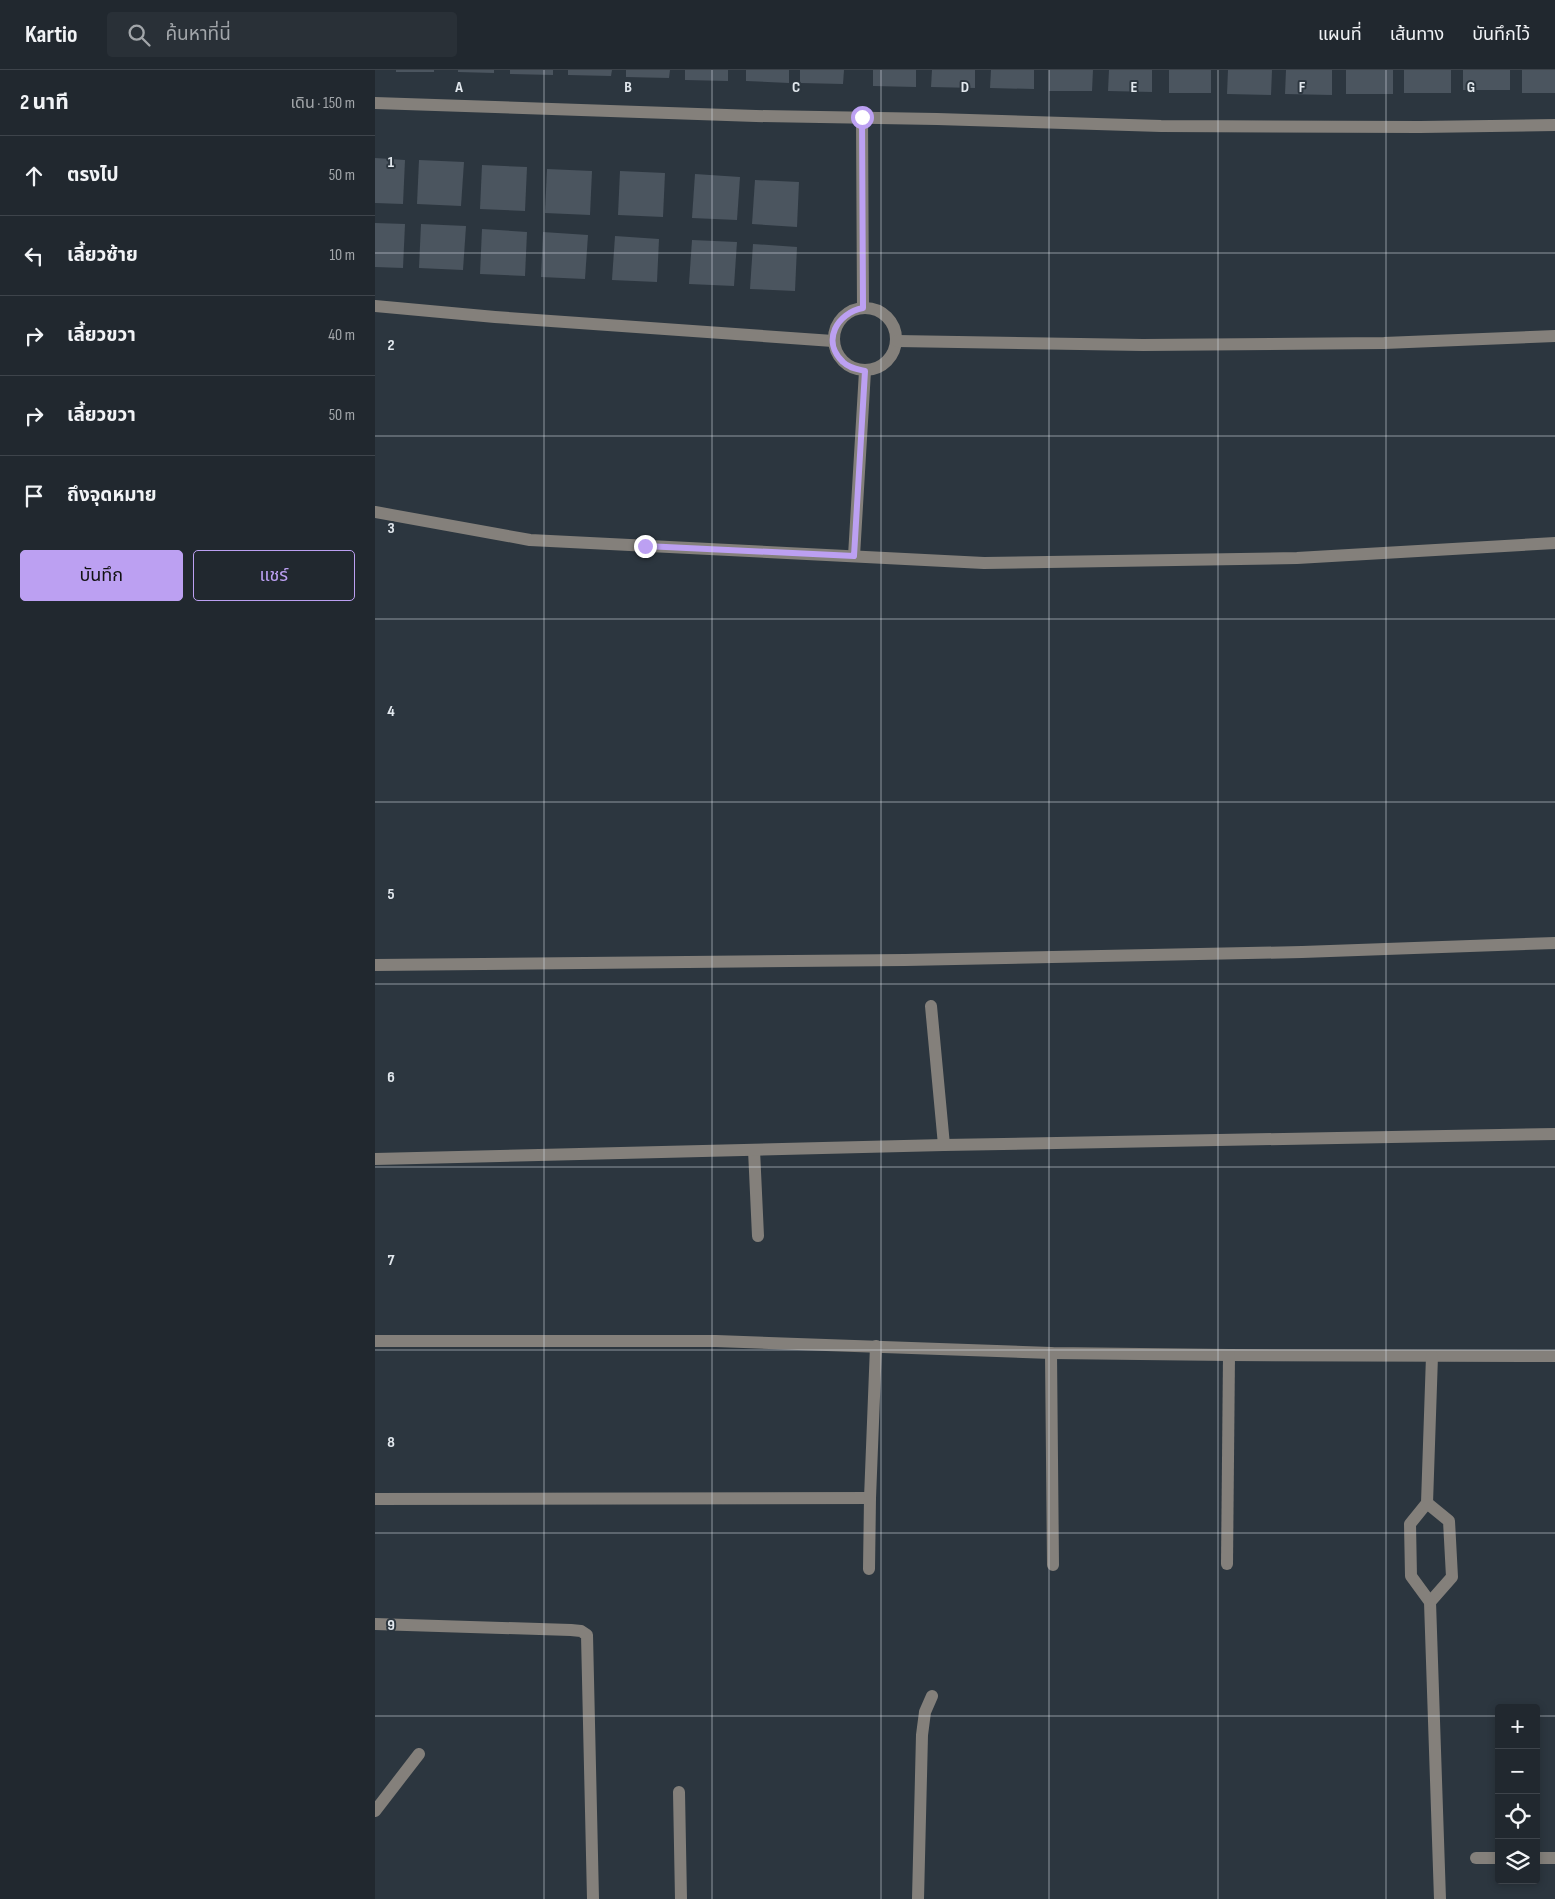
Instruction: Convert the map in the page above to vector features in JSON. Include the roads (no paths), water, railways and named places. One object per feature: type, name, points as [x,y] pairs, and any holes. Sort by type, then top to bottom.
[{"type":"street","points":[[375,103],[756,116],[862,117],[1171,126],[1420,127],[1555,125]]},
{"type":"street","points":[[862,117],[863,308]]},
{"type":"street","points":[[375,306],[495,317],[833,341]]},
{"type":"street","points":[[863,308],[883,313],[895,330],[897,341],[887,362],[865,371],[853,368],[843,362],[836,352],[833,341],[834,331],[845,315],[853,310],[863,308]]},
{"type":"street","points":[[897,341],[1143,345],[1384,343],[1555,336]]},
{"type":"street","points":[[854,556],[865,371]]},
{"type":"street","points":[[375,512],[531,540],[984,563],[1277,559],[1555,543]]},
{"type":"street","points":[[375,965],[915,960],[1302,952],[1555,943]]},
{"type":"street","points":[[931,1006],[943,1145]]},
{"type":"street","points":[[375,1159],[943,1145],[1555,1134]]},
{"type":"street","points":[[754,1150],[759,1236]]},
{"type":"street","points":[[375,1341],[716,1341],[1051,1353],[1555,1356]]},
{"type":"street","points":[[869,1569],[876,1346]]},
{"type":"street","points":[[1051,1353],[1053,1565]]},
{"type":"street","points":[[1227,1564],[1229,1355]]},
{"type":"street","points":[[1432,1356],[1427,1503],[1411,1524],[1411,1576],[1429,1602],[1440,1899]]},
{"type":"street","points":[[375,1499],[870,1498]]},
{"type":"street","points":[[1427,1503],[1449,1521],[1452,1577],[1429,1602]]},
{"type":"street","points":[[375,1624],[571,1630],[581,1631],[587,1635],[593,1899]]},
{"type":"street","points":[[918,1899],[922,1735],[925,1712],[932,1696]]},
{"type":"street","points":[[375,1811],[419,1754]]},
{"type":"street","points":[[679,1792],[681,1899]]},
{"type":"street","points":[[1476,1858],[1495,1858]]},
{"type":"street","points":[[1540,1858],[1555,1858]]}]
